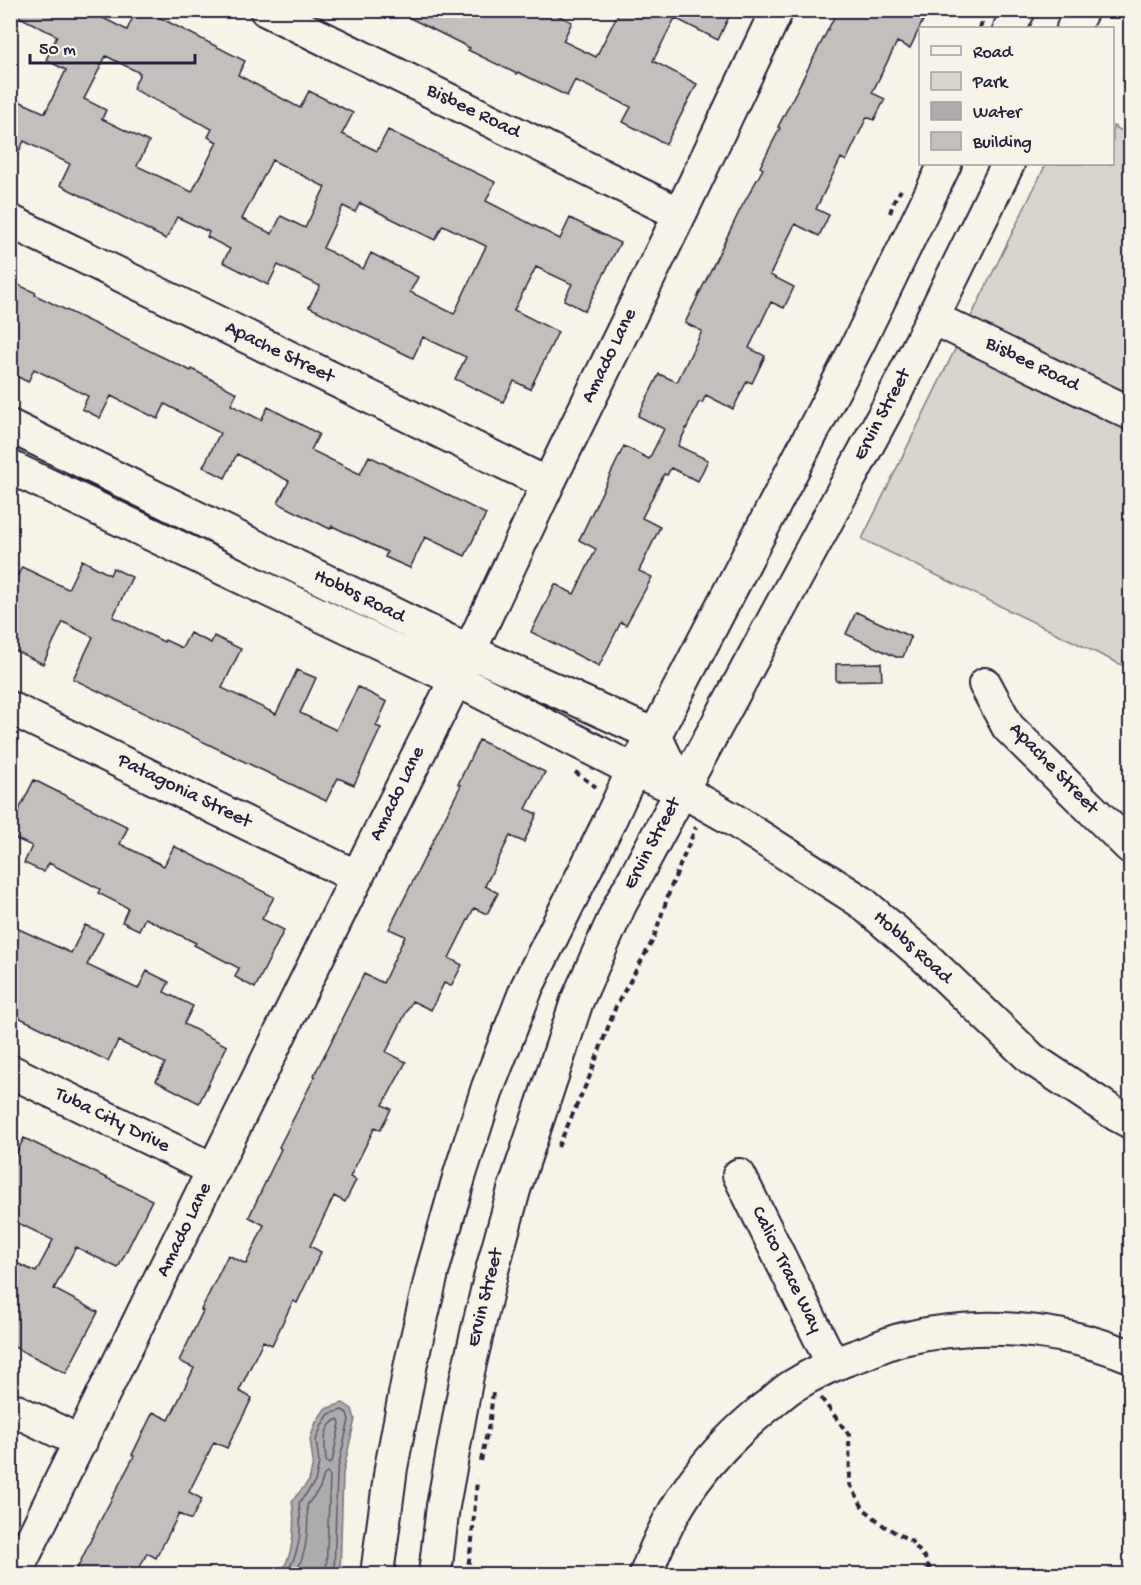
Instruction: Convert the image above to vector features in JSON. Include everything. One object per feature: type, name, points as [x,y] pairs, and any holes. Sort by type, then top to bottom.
[{"type":"street","name":"Bisbee Road","points":[[266,10],[680,214]]},
{"type":"street","name":"Amado Lane","points":[[15,1575],[469,651],[777,10]]},
{"type":"street","points":[[1010,27],[1019,10]]},
{"type":"street","points":[[1074,27],[1082,10]]},
{"type":"street","points":[[377,1575],[391,1468],[411,1362],[434,1269],[460,1174],[488,1087],[527,987],[627,784],[655,735],[858,344],[945,165]]},
{"type":"street","name":"Ervin Street","points":[[435,1575],[443,1506],[467,1376],[490,1274],[514,1190],[577,1001],[621,905],[691,813],[1008,165]]},
{"type":"street","name":"Apache Street","points":[[10,221],[548,484]]},
{"type":"street","name":"Bisbee Road","points":[[933,318],[1131,413]]},
{"type":"street","name":"Hobbs Road","points":[[10,426],[469,651],[655,735]]},
{"type":"street","name":"Hobbs Road","points":[[10,467],[455,679],[627,784],[691,813],[860,901],[924,956],[1032,1059],[1131,1122]]},
{"type":"street","name":"Apache Street","points":[[985,684],[1008,727],[1131,847]]},
{"type":"street","name":"Patagonia Street","points":[[10,708],[357,878]]},
{"type":"street","points":[[655,735],[691,813]]},
{"type":"street","name":"Tuba City Drive","points":[[10,1071],[214,1170]]},
{"type":"street","name":"Calico Trace Way","points":[[739,1175],[823,1371]]},
{"type":"street","points":[[646,1575],[655,1547],[683,1495],[717,1451],[748,1421],[791,1387],[823,1371],[902,1339],[961,1329],[1014,1329],[1063,1335],[1108,1347],[1131,1356]]},
{"type":"street","points":[[10,1408],[81,1442]]},
{"type":"path","points":[[572,770],[597,788],[627,784]]},
{"type":"path","points":[[558,1148],[589,1078],[616,1006],[653,940],[671,887],[691,813]]},
{"type":"path","points":[[823,1371],[822,1401],[849,1435],[850,1484],[863,1508],[884,1526],[910,1541],[926,1558],[932,1575]]},
{"type":"path","points":[[480,1462],[490,1419],[494,1387]]},
{"type":"path","points":[[467,1575],[478,1473]]},
{"type":"green space","points":[[1114,127],[1130,135],[1130,669],[862,539],[1046,165],[1114,165]]},
{"type":"water","points":[[343,1403],[352,1409],[355,1419],[343,1473],[340,1574],[277,1574],[286,1563],[291,1549],[294,1524],[292,1501],[309,1481],[313,1462],[310,1439],[316,1422],[325,1409]]},
{"type":"building","points":[[10,10],[87,10],[127,30],[136,10],[145,10],[245,61],[238,75],[300,108],[309,91],[353,113],[342,134],[377,151],[388,130],[495,182],[486,201],[560,239],[570,218],[620,243],[585,311],[564,300],[572,284],[536,267],[514,310],[558,332],[530,389],[514,381],[503,402],[455,379],[466,357],[423,337],[413,358],[309,307],[320,286],[278,265],[268,285],[223,262],[230,249],[207,237],[209,232],[177,217],[166,239],[60,185],[70,164],[24,141],[10,170],[10,97],[45,113],[66,70],[46,60],[57,36]],"holes":[[[106,56],[140,73],[133,89],[212,129],[208,137],[217,142],[192,192],[137,166],[149,142],[102,119],[106,110],[84,99]],[[272,160],[325,187],[305,228],[281,216],[272,234],[242,219]],[[360,203],[435,240],[443,225],[486,246],[454,314],[410,292],[418,277],[371,253],[363,269],[323,248],[343,206],[355,212]]]},
{"type":"building","points":[[394,10],[547,10],[572,22],[563,41],[596,57],[620,10],[732,10],[718,40],[675,18],[653,61],[697,84],[666,144],[623,122],[631,107],[575,80],[567,96],[468,50],[470,48]]},
{"type":"building","points":[[838,10],[928,10],[910,48],[897,42],[872,93],[885,99],[874,120],[867,117],[846,161],[841,158],[816,209],[829,215],[819,236],[795,224],[770,275],[794,287],[784,308],[771,302],[749,348],[765,356],[752,383],[747,381],[733,409],[706,395],[702,403],[699,402],[678,446],[708,460],[698,481],[671,468],[667,475],[664,474],[642,518],[660,527],[639,571],[652,577],[626,625],[621,622],[599,666],[531,632],[555,584],[574,594],[596,549],[579,540],[624,446],[649,459],[664,429],[638,416],[659,374],[677,382],[702,331],[685,323],[741,208],[763,169],[760,167],[780,128],[778,127]]},
{"type":"building","points":[[10,281],[237,393],[231,405],[261,420],[268,407],[319,434],[311,450],[360,474],[369,456],[486,514],[465,556],[425,537],[410,568],[385,557],[387,552],[332,526],[330,529],[278,503],[289,481],[237,454],[225,478],[203,467],[220,433],[165,404],[158,419],[111,396],[100,418],[82,409],[88,396],[34,369],[28,382],[10,373]]},
{"type":"building","points":[[82,560],[110,575],[113,568],[132,577],[113,617],[164,642],[165,640],[182,648],[190,633],[211,643],[214,636],[241,649],[222,688],[276,714],[297,670],[316,678],[300,713],[336,730],[358,687],[387,702],[376,726],[381,728],[354,785],[338,778],[326,801],[73,679],[93,637],[63,622],[43,664],[10,648],[10,571],[18,575],[22,567],[68,589]]},
{"type":"building","points":[[856,612],[911,637],[903,657],[896,657],[846,634]]},
{"type":"building","points":[[881,663],[882,680],[836,681],[836,664]]},
{"type":"building","points":[[479,740],[545,772],[526,809],[537,814],[524,842],[510,836],[485,886],[498,893],[487,914],[474,908],[449,958],[462,965],[451,986],[444,983],[431,1010],[412,1001],[386,1052],[406,1062],[383,1105],[391,1109],[380,1130],[375,1127],[350,1177],[356,1180],[345,1202],[334,1196],[310,1246],[321,1252],[297,1303],[293,1301],[272,1345],[263,1341],[239,1391],[252,1398],[227,1448],[214,1442],[189,1492],[202,1499],[191,1520],[179,1514],[156,1558],[147,1553],[136,1575],[74,1575],[134,1456],[132,1455],[153,1412],[169,1420],[194,1368],[179,1361],[228,1255],[246,1264],[264,1225],[249,1217],[281,1149],[279,1147],[364,974],[383,983],[405,936],[389,929],[461,785],[458,784]]},
{"type":"building","points":[[34,780],[128,827],[120,844],[164,866],[174,846],[274,897],[262,919],[284,930],[255,988],[235,977],[239,968],[194,945],[196,943],[145,918],[139,930],[122,922],[128,908],[98,893],[100,889],[49,863],[44,872],[24,863],[32,846],[10,836],[10,809],[18,812]]},
{"type":"building","points":[[10,925],[71,953],[85,925],[103,933],[87,965],[138,989],[147,971],[169,982],[164,992],[193,1006],[184,1024],[227,1046],[199,1103],[156,1081],[165,1063],[118,1041],[108,1061],[10,1013]]},
{"type":"building","points":[[24,1138],[152,1200],[118,1268],[76,1247],[54,1289],[98,1312],[66,1373],[10,1345],[10,1260],[36,1272],[53,1240],[10,1219],[10,1166]]}]
